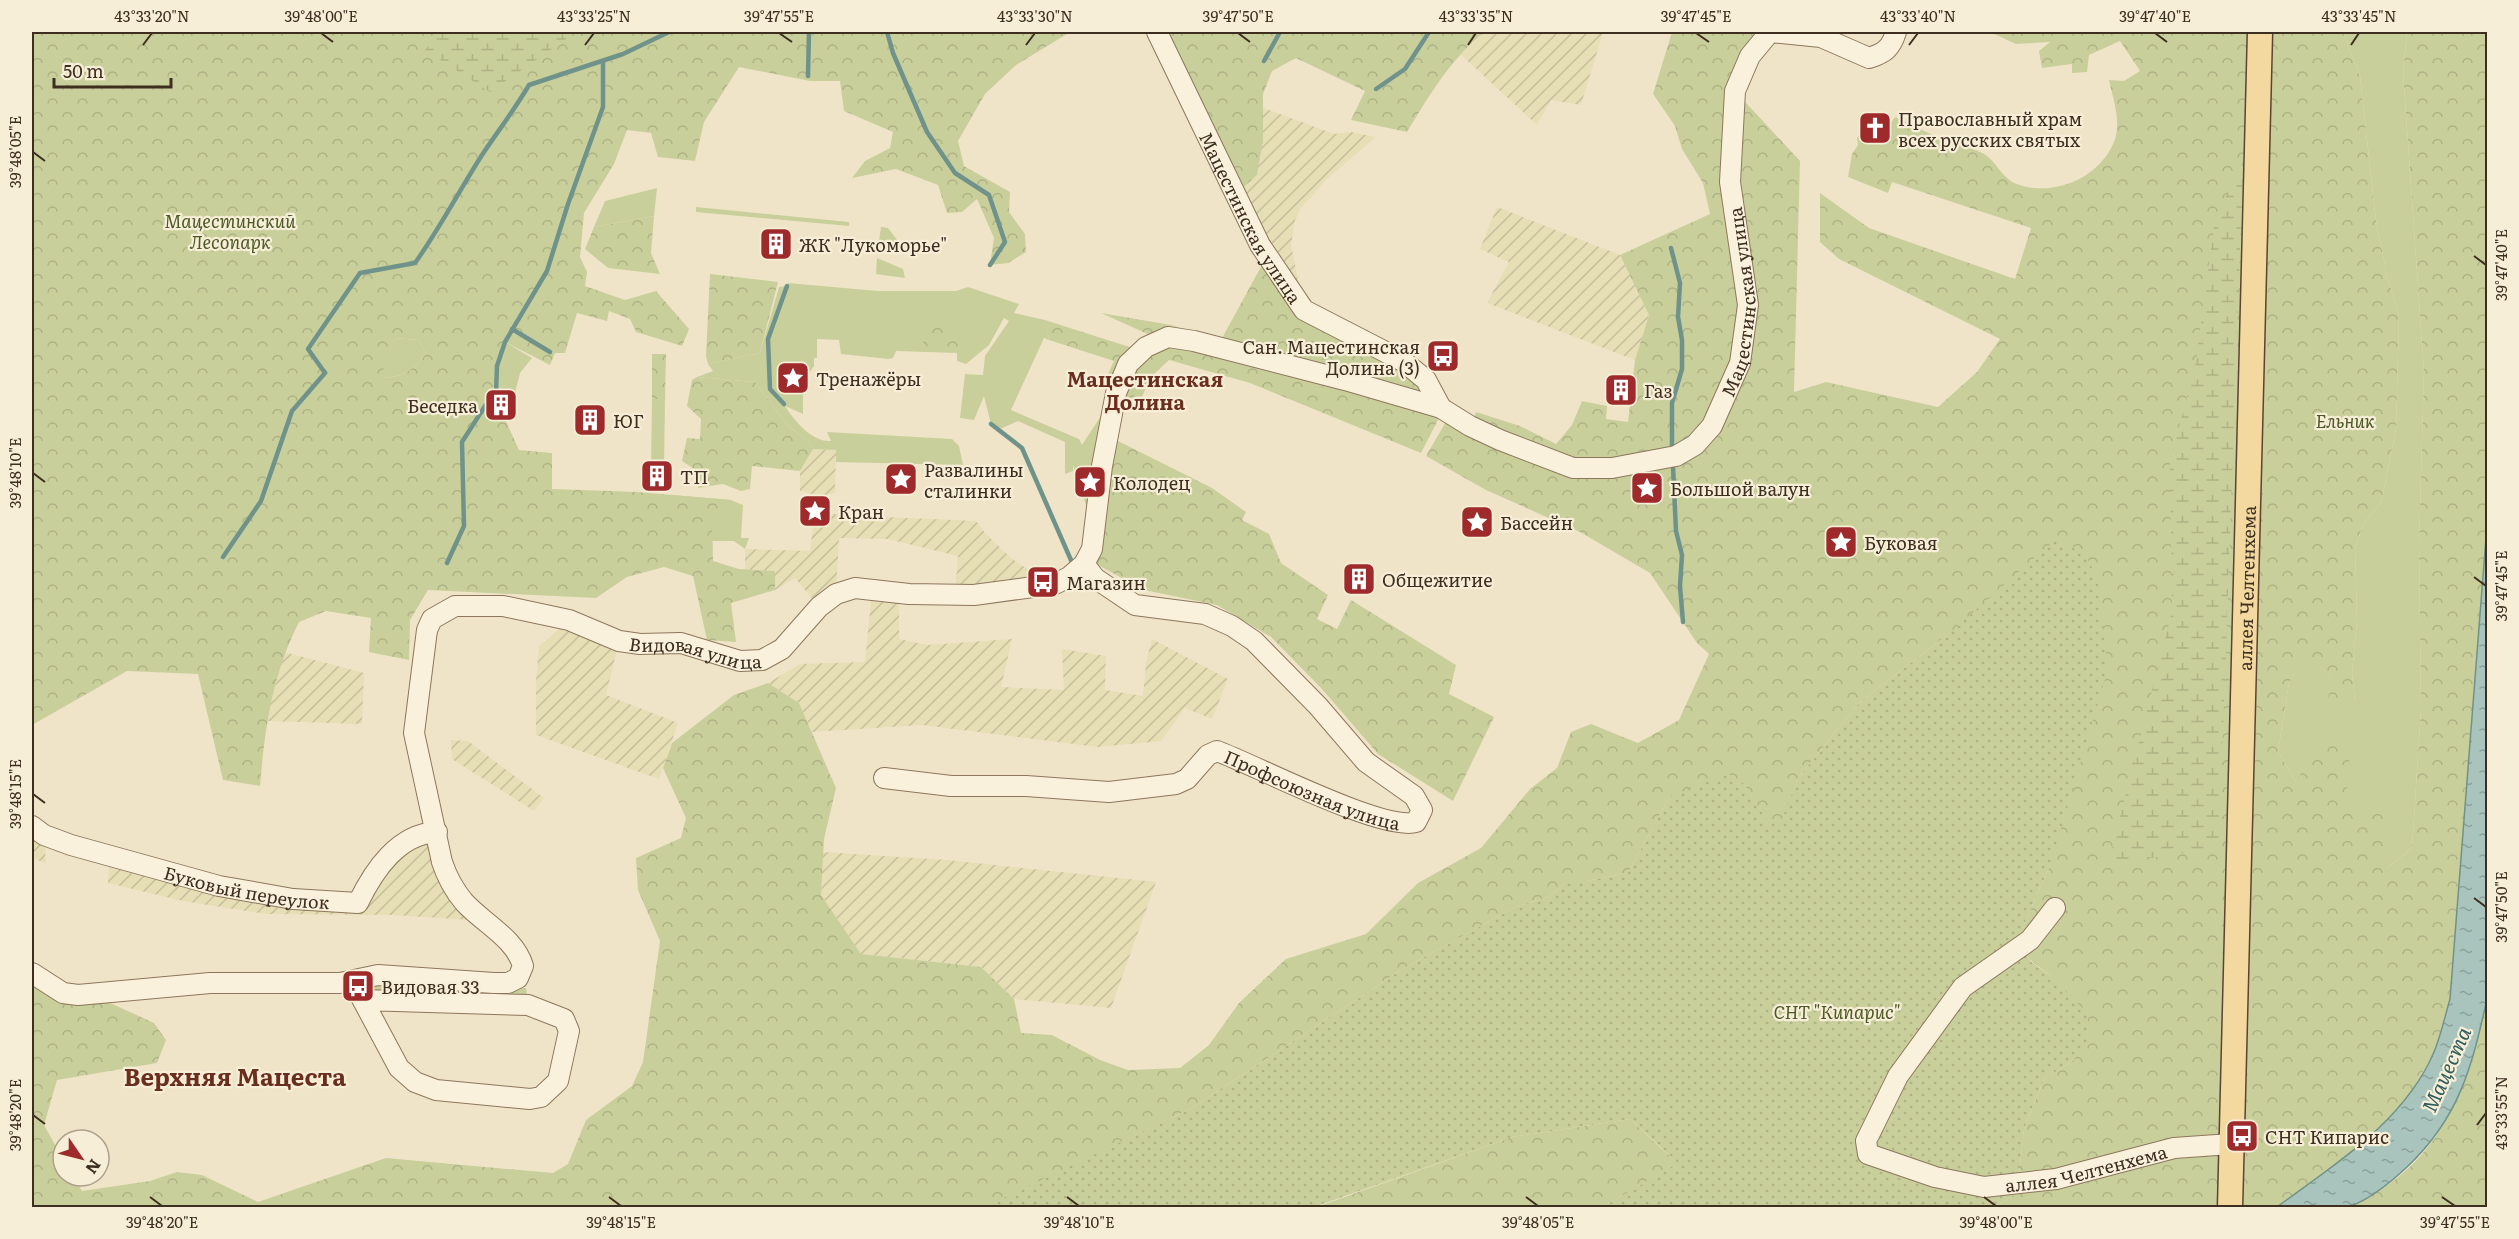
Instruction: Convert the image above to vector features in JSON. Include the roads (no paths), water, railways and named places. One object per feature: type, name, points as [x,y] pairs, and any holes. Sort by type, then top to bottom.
[{"type":"main road","name":"аллея Челтенхема","points":[[2230,1202],[2260,32]]},
{"type":"street","name":"Мацестинская улица","points":[[1157,32],[1260,245],[1304,310],[1403,361],[1426,380],[1441,408]]},
{"type":"street","name":"Мацестинская улица","points":[[1084,564],[1092,549],[1102,466],[1116,393],[1128,364],[1146,347],[1168,337],[1194,341],[1441,408],[1490,435],[1573,468],[1612,468],[1650,463],[1676,456],[1695,445],[1712,426],[1740,363],[1748,305],[1730,182],[1735,91],[1750,56],[1770,32],[1821,37],[1869,58],[1884,54],[1893,42],[1896,32]]},
{"type":"street","name":"Профсоюзная улица","points":[[884,778],[951,786],[1026,786],[1109,792],[1176,784],[1187,779],[1208,754],[1217,751],[1283,782],[1357,810],[1408,825],[1416,822],[1422,810],[1414,796],[1366,762],[1318,706],[1254,641],[1232,626],[1205,614],[1135,605],[1095,578],[1084,564]]},
{"type":"street","name":"Видовая улица","points":[[353,982],[378,975],[508,982],[518,978],[523,966],[516,950],[465,903],[455,890],[442,862],[414,733],[428,630],[432,619],[455,606],[502,606],[569,620],[619,641],[640,644],[681,643],[740,661],[762,660],[782,649],[819,607],[836,594],[855,588],[909,594],[974,595],[1054,584],[1069,577],[1084,564]]},
{"type":"street","name":"Буковый переулок","points":[[32,826],[44,835],[70,845],[219,886],[293,899],[358,903],[369,879],[396,848],[418,834],[437,832]]},
{"type":"street","name":"аллея Челтенхема","points":[[2055,908],[2030,939],[1963,987],[1898,1077],[1866,1141],[1868,1154],[1935,1177],[1984,1187],[2056,1179],[2174,1148],[2231,1144]]},
{"type":"street","points":[[32,973],[63,993],[78,995],[210,983],[353,982],[399,1068],[425,1087],[530,1100],[541,1097],[558,1081],[569,1031],[564,1019],[551,1013],[528,1005],[363,1000]]},
{"type":"water","name":"Мацеста","points":[[2487,525],[2488,995],[2470,1067],[2452,1109],[2440,1128],[2407,1167],[2381,1189],[2359,1203],[2345,1208],[2277,1207],[2345,1157],[2387,1120],[2421,1077],[2441,1032],[2450,999]]},
{"type":"waterway","points":[[223,557],[261,501],[292,411],[325,373],[308,349],[360,273],[415,263],[482,155],[529,85],[623,54],[669,32]]},
{"type":"waterway","points":[[808,76],[809,32]]},
{"type":"waterway","points":[[887,32],[893,53],[927,132],[955,173],[989,195],[1005,242],[990,265]]},
{"type":"waterway","points":[[1264,61],[1280,32]]},
{"type":"waterway","points":[[1376,89],[1405,69],[1429,32]]},
{"type":"waterway","points":[[447,563],[464,526],[462,442],[496,393],[497,366],[505,342],[547,271],[603,107],[603,61]]},
{"type":"waterway","points":[[1671,248],[1680,283],[1678,317],[1682,340],[1682,369],[1672,403],[1672,446]]},
{"type":"waterway","points":[[784,404],[770,389],[768,339],[787,286]]},
{"type":"waterway","points":[[512,329],[550,352]]},
{"type":"waterway","points":[[991,424],[1022,448],[1074,567]]},
{"type":"waterway","points":[[1673,467],[1676,531],[1682,555],[1680,586],[1683,622]]},
{"type":"place","name":"Православный храм всех русских святых","points":[[1875,128]]},
{"type":"place","name":"ЖК \"Лукоморье\"","points":[[776,244]]},
{"type":"place","name":"Сан. Мацестинская Долина (3)","points":[[1443,356]]},
{"type":"place","name":"Тренажёры","points":[[793,378]]},
{"type":"place","name":"Газ","points":[[1621,390]]},
{"type":"place","name":"Беседка","points":[[501,405]]},
{"type":"place","name":"ЮГ","points":[[590,420]]},
{"type":"place","name":"ТП","points":[[657,476]]},
{"type":"place","name":"Развалины сталинки","points":[[901,479]]},
{"type":"place","name":"Колодец","points":[[1090,482]]},
{"type":"place","name":"Большой валун","points":[[1647,488]]},
{"type":"place","name":"Кран","points":[[815,511]]},
{"type":"place","name":"Бассейн","points":[[1477,522]]},
{"type":"place","name":"Буковая","points":[[1841,542]]},
{"type":"place","name":"Общежитие","points":[[1359,579]]},
{"type":"place","name":"Магазин","points":[[1043,582]]},
{"type":"place","name":"Видовая 33","points":[[358,986]]},
{"type":"place","name":"СНТ Кипарис","points":[[2242,1136]]},
{"type":"district","name":"Мацестинская Долина","points":[[1145,390]]},
{"type":"district","name":"Верхняя Мацеста","points":[[235,1075]]},
{"type":"park label","name":"Мацестинский Лесопарк","points":[[230,230]]},
{"type":"park label","name":"Ельник","points":[[2345,420]]},
{"type":"park label","name":"СНТ \"Кипарис\"","points":[[1837,1011]]}]
